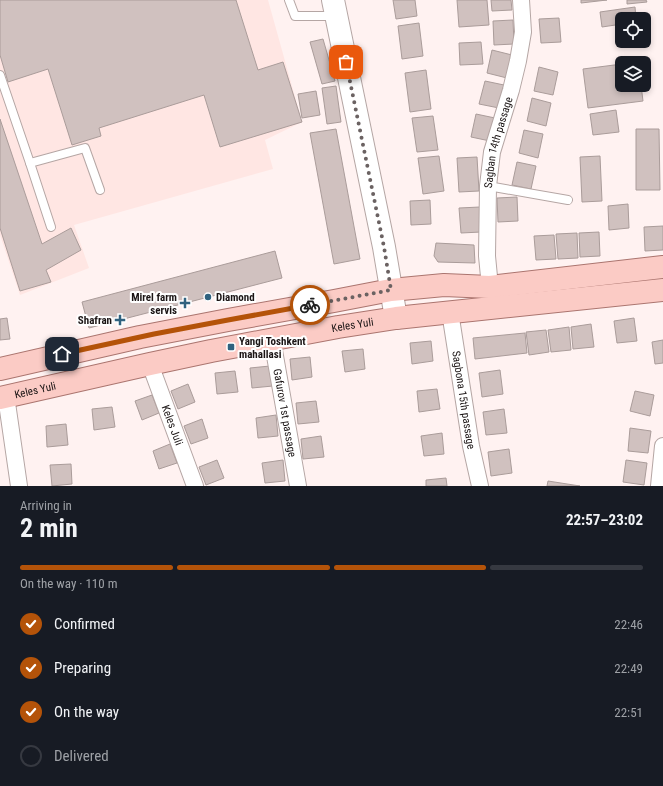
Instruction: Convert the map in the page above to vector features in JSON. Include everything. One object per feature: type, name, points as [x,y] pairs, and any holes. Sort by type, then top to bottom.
[{"type":"main road","points":[[335,8],[384,247],[396,318]]},
{"type":"main road","points":[[0,368],[140,337],[391,290],[444,285],[490,287],[663,267]]},
{"type":"main road","name":"Keles Yuli","points":[[3,397],[150,364],[338,327],[396,318],[663,290]]},
{"type":"street","name":"Sagban 14th passage","points":[[490,287],[487,256],[488,186],[492,152],[511,90],[518,61],[523,32],[521,0]]},
{"type":"street","name":"Sagbona 15th passage","points":[[450,312],[470,446],[480,486]]},
{"type":"street","name":"Gafurov 1st passage","points":[[272,339],[298,486]]},
{"type":"street","name":"Keles Juli","points":[[150,364],[195,486]]},
{"type":"street","points":[[3,397],[19,486]]},
{"type":"street","points":[[659,486],[663,446]]},
{"type":"lane","points":[[290,0],[294,16],[335,8]]},
{"type":"lane","points":[[0,74],[51,226]]},
{"type":"lane","points":[[30,162],[85,148],[100,190]]},
{"type":"lane","points":[[488,186],[568,200]]},
{"type":"shaded area","points":[[0,0],[268,0],[302,122],[265,140],[273,169],[74,225],[89,268],[20,295],[0,235]]},
{"type":"building","points":[[0,0],[236,0],[258,70],[283,62],[302,122],[220,147],[204,95],[99,128],[101,136],[72,145],[48,69],[8,82],[0,55]]},
{"type":"building","points":[[393,0],[415,0],[417,16],[396,19]]},
{"type":"building","points":[[457,0],[487,0],[489,25],[459,27]]},
{"type":"building","points":[[491,0],[511,0],[512,10],[492,11]]},
{"type":"building","points":[[581,0],[607,0],[581,3]]},
{"type":"building","points":[[627,0],[646,0],[647,2],[627,4]]},
{"type":"building","points":[[635,7],[635,12],[615,12],[615,25],[602,27],[600,12]]},
{"type":"building","points":[[559,18],[561,42],[541,43],[539,19]]},
{"type":"building","points":[[513,20],[514,44],[494,45],[493,21]]},
{"type":"building","points":[[419,23],[423,56],[402,59],[398,26]]},
{"type":"building","points":[[323,39],[335,81],[322,84],[310,42]]},
{"type":"building","points":[[481,42],[483,64],[460,65],[459,43]]},
{"type":"building","points":[[492,50],[512,55],[507,78],[487,73]]},
{"type":"building","points":[[615,65],[615,92],[642,92],[643,101],[588,108],[583,69]]},
{"type":"building","points":[[539,67],[558,72],[553,95],[534,91]]},
{"type":"building","points":[[426,70],[431,109],[410,112],[405,73]]},
{"type":"building","points":[[485,81],[504,85],[499,108],[479,104]]},
{"type":"building","points":[[336,86],[341,122],[327,124],[322,88]]},
{"type":"building","points":[[316,91],[320,115],[302,118],[298,94]]},
{"type":"building","points":[[532,98],[551,103],[546,126],[527,121]]},
{"type":"building","points":[[616,110],[619,132],[593,135],[590,114]]},
{"type":"building","points":[[476,114],[495,118],[490,141],[471,137]]},
{"type":"building","points":[[433,116],[438,150],[417,152],[412,118]]},
{"type":"building","points":[[0,119],[42,244],[71,228],[81,250],[46,270],[51,282],[20,291],[0,228]]},
{"type":"building","points":[[336,129],[360,259],[334,264],[310,133]]},
{"type":"building","points":[[636,129],[659,129],[660,190],[636,190]]},
{"type":"building","points":[[524,130],[543,134],[538,158],[519,153]]},
{"type":"building","points":[[439,156],[444,191],[423,194],[418,158]]},
{"type":"building","points":[[600,156],[602,201],[582,202],[580,157]]},
{"type":"building","points":[[477,157],[479,191],[459,192],[457,158]]},
{"type":"building","points":[[517,162],[536,166],[531,189],[512,185]]},
{"type":"building","points":[[517,197],[518,221],[498,222],[497,198]]},
{"type":"building","points":[[430,200],[431,224],[411,225],[410,201]]},
{"type":"building","points":[[628,204],[629,228],[609,230],[608,206]]},
{"type":"building","points":[[480,207],[481,232],[461,233],[459,208]]},
{"type":"building","points":[[663,226],[663,250],[645,251],[644,227]]},
{"type":"building","points":[[599,232],[600,256],[580,257],[579,233]]},
{"type":"building","points":[[577,233],[578,258],[558,259],[556,234]]},
{"type":"building","points":[[554,235],[556,259],[536,260],[534,236]]},
{"type":"building","points":[[436,243],[474,245],[475,263],[438,262],[434,256]]},
{"type":"building","points":[[275,251],[282,278],[89,328],[82,302]]},
{"type":"building","points":[[7,318],[10,339],[0,340],[0,319]]},
{"type":"building","points":[[634,318],[637,341],[617,343],[614,321]]},
{"type":"building","points":[[591,324],[594,347],[573,349],[571,327]]},
{"type":"building","points":[[569,327],[571,350],[551,352],[548,330]]},
{"type":"building","points":[[546,330],[549,352],[529,355],[526,332]]},
{"type":"building","points":[[525,333],[527,353],[475,359],[473,338]]},
{"type":"building","points":[[663,340],[663,363],[655,364],[652,342]]},
{"type":"building","points":[[431,341],[433,361],[412,364],[410,343]]},
{"type":"building","points":[[363,349],[365,369],[345,372],[342,351]]},
{"type":"building","points":[[310,357],[312,377],[292,380],[290,359]]},
{"type":"building","points":[[270,366],[273,386],[252,388],[250,368]]},
{"type":"building","points":[[500,370],[503,394],[482,397],[479,373]]},
{"type":"building","points":[[235,371],[238,392],[217,394],[215,373]]},
{"type":"building","points":[[188,384],[195,402],[178,409],[171,391]]},
{"type":"building","points":[[437,389],[440,409],[419,412],[417,391]]},
{"type":"building","points":[[635,391],[654,395],[650,416],[630,411]]},
{"type":"building","points":[[152,395],[159,413],[142,420],[135,401]]},
{"type":"building","points":[[316,401],[319,422],[298,424],[296,403]]},
{"type":"building","points":[[112,407],[115,427],[94,430],[92,409]]},
{"type":"building","points":[[504,409],[507,433],[486,435],[483,412]]},
{"type":"building","points":[[276,415],[278,436],[258,438],[256,418]]},
{"type":"building","points":[[202,419],[208,438],[191,444],[184,426]]},
{"type":"building","points":[[66,424],[68,445],[47,447],[46,426]]},
{"type":"building","points":[[630,428],[651,431],[648,453],[628,451]]},
{"type":"building","points":[[442,433],[444,454],[424,456],[421,436]]},
{"type":"building","points":[[321,436],[324,457],[303,459],[301,439]]},
{"type":"building","points":[[170,444],[177,463],[159,469],[153,451]]},
{"type":"building","points":[[509,449],[512,473],[491,476],[488,452]]},
{"type":"building","points":[[217,460],[224,478],[206,485],[199,467]]},
{"type":"building","points":[[283,460],[285,481],[265,483],[262,463]]},
{"type":"building","points":[[626,460],[647,463],[644,485],[623,482]]},
{"type":"building","points":[[71,464],[72,484],[52,486],[50,465]]},
{"type":"building","points":[[446,478],[447,486],[426,486],[426,480]]},
{"type":"building","points":[[548,481],[580,486],[547,486]]},
{"type":"way so far","points":[[310,305],[391,290],[384,247],[346,62]]},
{"type":"place","name":"Diamond","points":[[208,297]]},
{"type":"place","name":"Mirel farm servis","points":[[185,303]]},
{"type":"place","name":"Shafran","points":[[120,320]]},
{"type":"place","name":"Yangi Toshkent mahallasi","points":[[231,347]]},
{"type":"route","points":[[62,354],[154,334],[310,305]]}]
